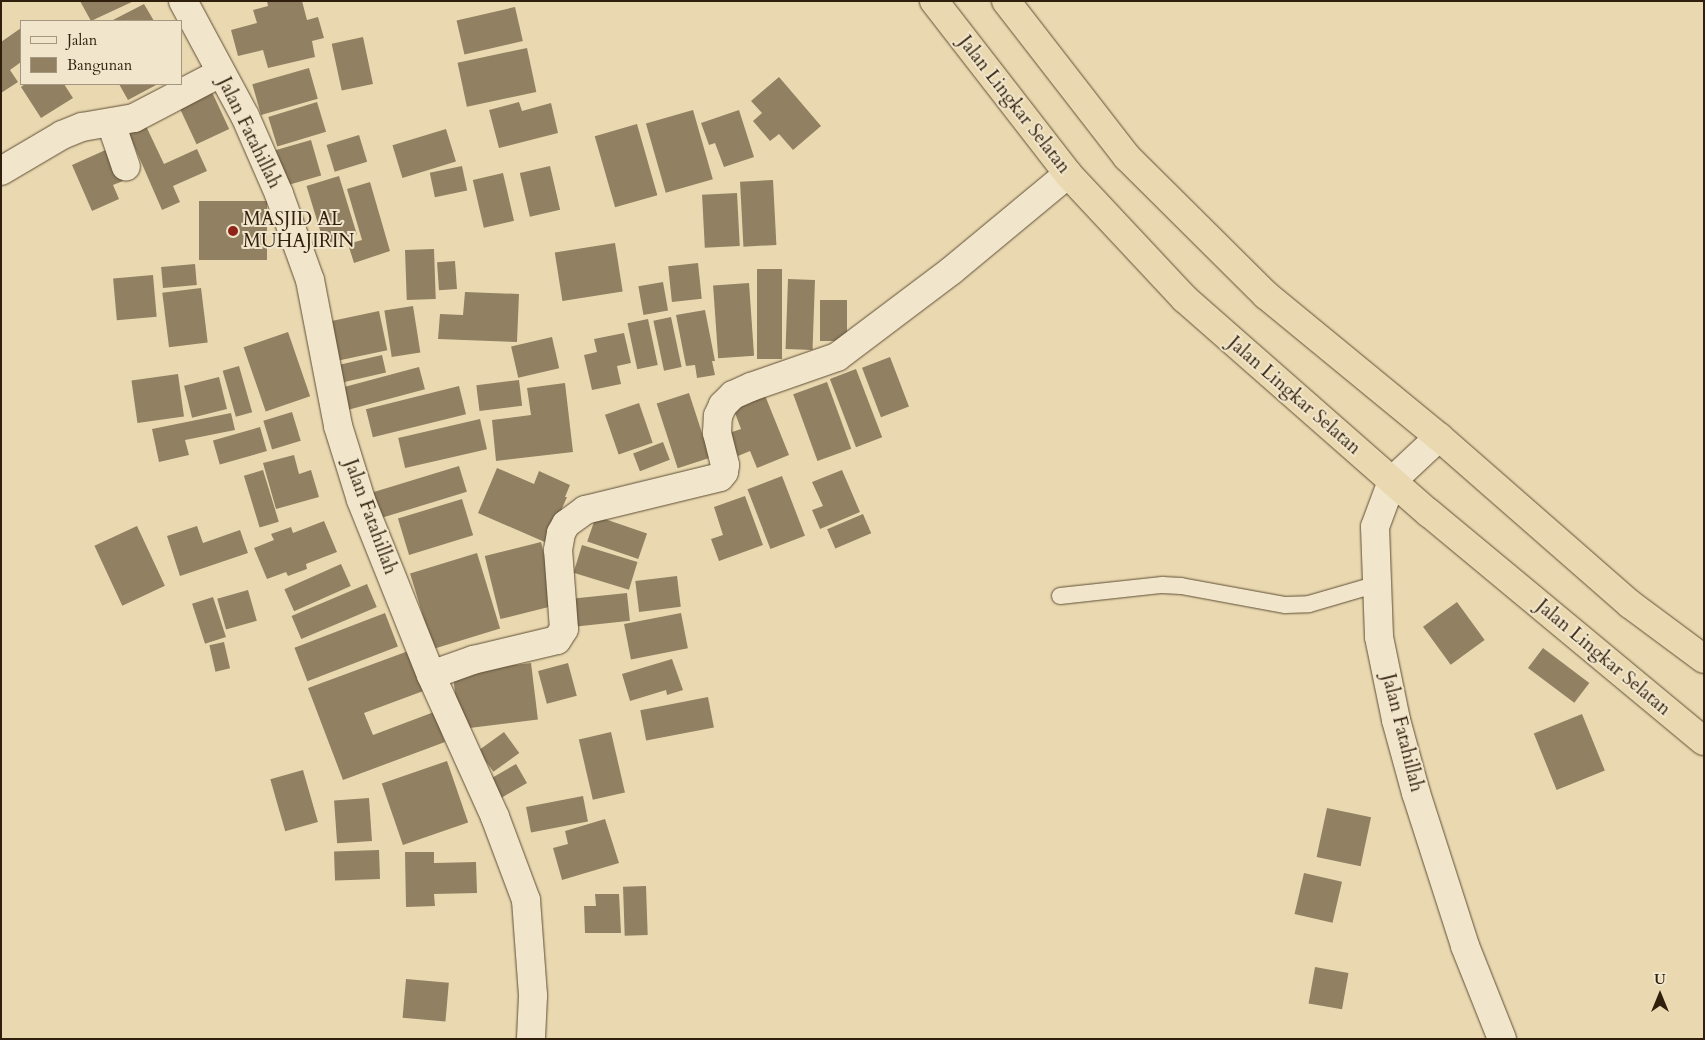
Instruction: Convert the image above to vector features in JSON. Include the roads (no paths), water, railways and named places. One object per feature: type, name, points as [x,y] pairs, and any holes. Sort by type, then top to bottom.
[{"type":"highway","name":"Jalan Lingkar Selatan","points":[[934,1],[1068,174],[1185,300],[1392,481],[1704,741]]},
{"type":"highway","points":[[1006,1],[1127,157],[1266,295],[1439,438],[1630,604],[1704,659]]},
{"type":"street","name":"Jalan Fatahillah","points":[[183,1],[220,73],[246,116],[261,151],[310,280],[338,426],[349,466],[431,675],[496,817],[526,900],[533,996],[531,1039]]},
{"type":"street","points":[[1,171],[62,135],[82,127],[134,118],[220,73]]},
{"type":"street","points":[[111,123],[126,167]]},
{"type":"street","points":[[431,675],[496,653],[540,646],[557,640],[564,629],[558,550],[561,533],[566,524],[585,510],[720,477],[724,472],[725,465],[717,433],[718,416],[723,405],[734,395],[751,387],[837,357],[951,271],[1068,174]]},
{"type":"street","name":"Jalan Fatahillah","points":[[1439,438],[1392,481],[1375,528],[1379,637],[1396,720],[1464,946],[1502,1039]]},
{"type":"lane","points":[[1060,596],[1143,586],[1172,586],[1285,605],[1309,604],[1378,584]]},
{"type":"place","name":"MASJID AL MUHAJIRIN","points":[[233,231]]}]
